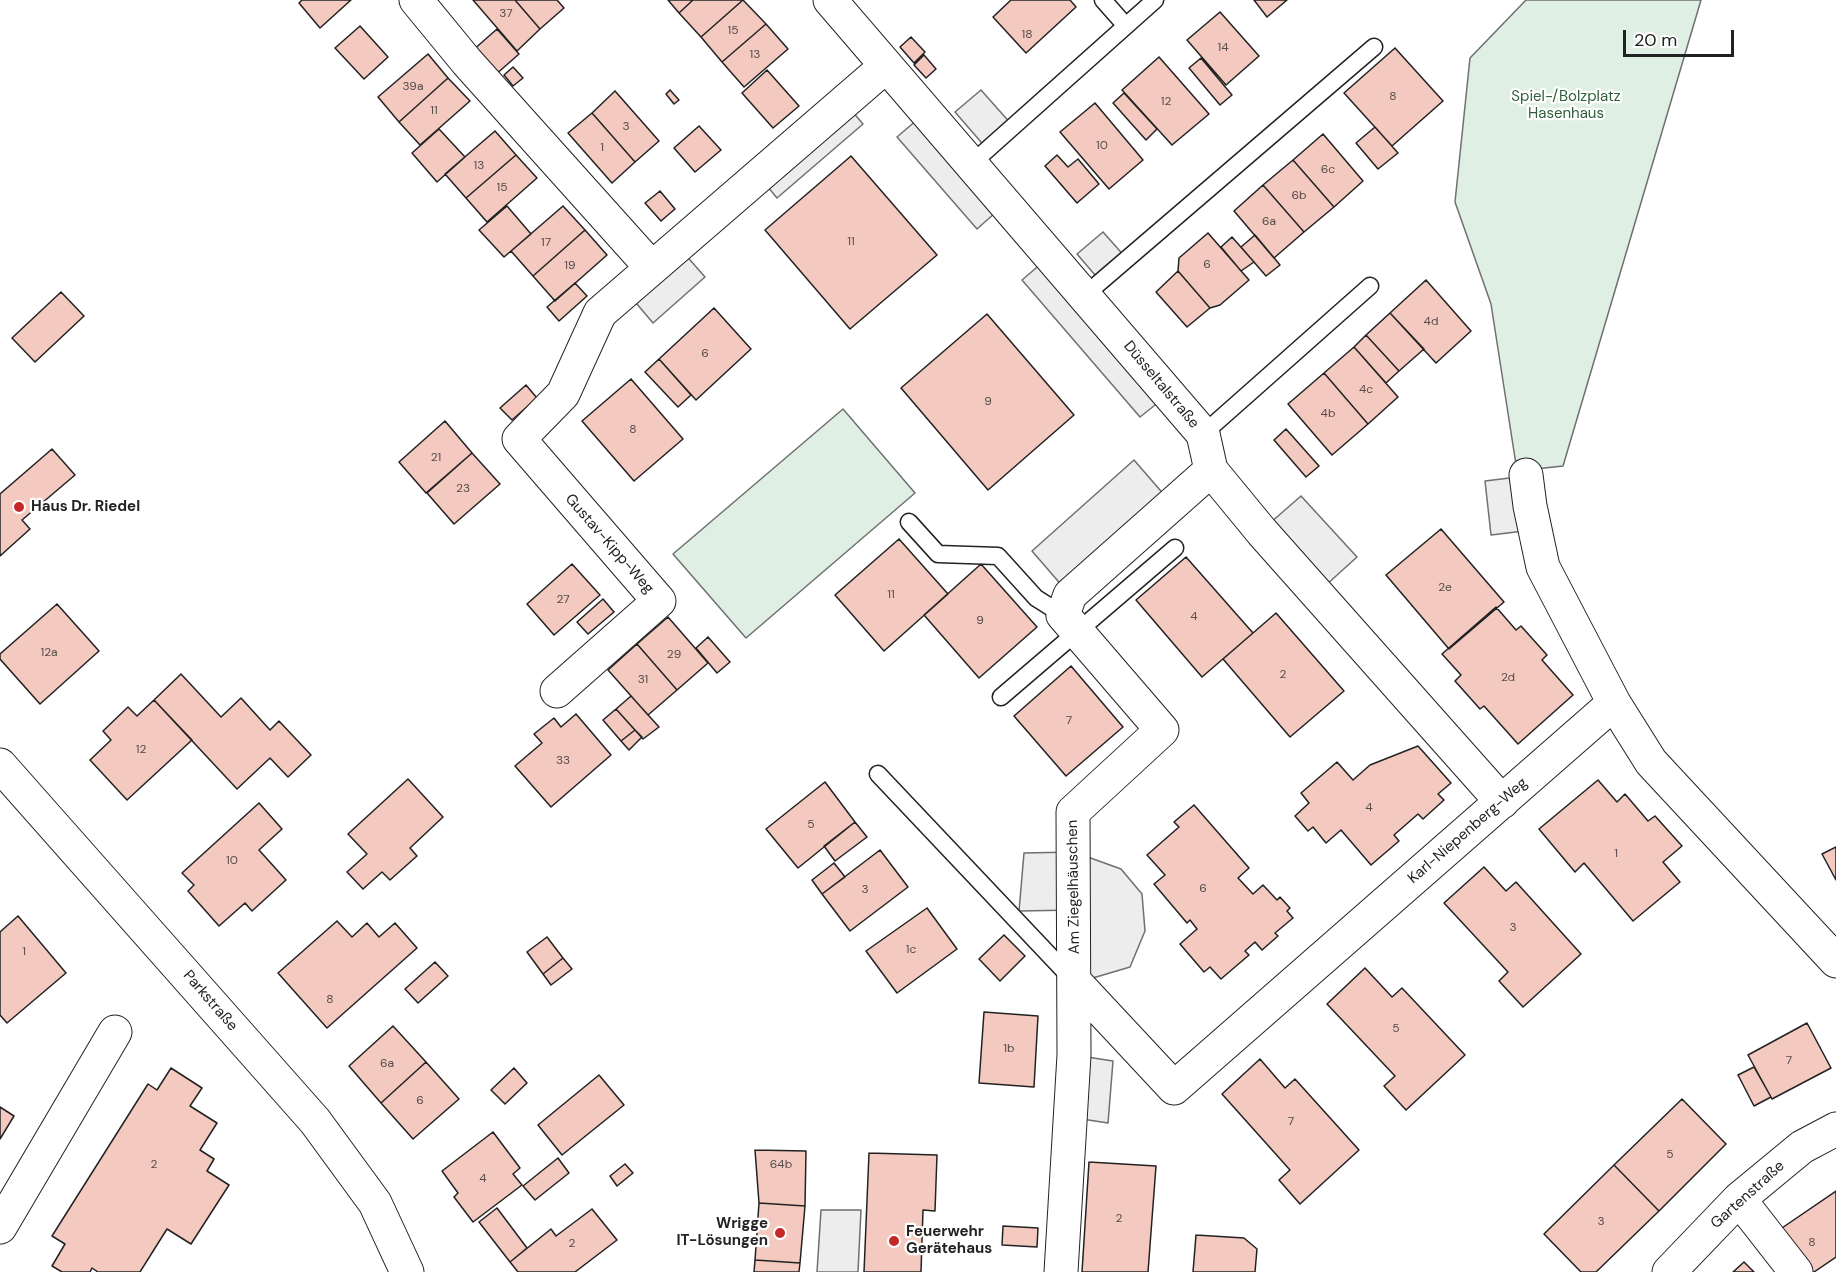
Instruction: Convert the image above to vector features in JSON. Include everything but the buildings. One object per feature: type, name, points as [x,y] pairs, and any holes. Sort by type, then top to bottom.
[{"type":"street","points":[[416,0],[467,62],[651,267],[886,66]]},
{"type":"street","name":"Düsseltalstraße","points":[[830,0],[1203,434],[1211,470],[1262,532],[1502,802]]},
{"type":"street","name":"Gustav-Kipp-Weg","points":[[557,691],[659,601],[519,439],[562,394],[600,313],[651,267]]},
{"type":"street","points":[[1070,624],[1070,595],[1211,470]]},
{"type":"street","points":[[1527,475],[1530,506],[1543,567],[1614,703],[1652,762],[1836,961]]},
{"type":"street","name":"Am Ziegelhäuschen","points":[[1061,1272],[1067,1198],[1076,983],[1073,812],[1162,730],[1070,624]]},
{"type":"street","name":"Karl-Niepenberg-Weg","points":[[1076,983],[1174,1088],[1614,703]]},
{"type":"street","name":"Parkstraße","points":[[0,765],[315,1121],[375,1203],[397,1265]]},
{"type":"street","points":[[0,1227],[115,1032]]},
{"type":"street","name":"Gartenstraße","points":[[1669,1272],[1739,1199],[1802,1148],[1836,1129]]},
{"type":"street","points":[[1739,1199],[1796,1272]]},
{"type":"lane","points":[[1103,0],[1126,26]]},
{"type":"lane","points":[[970,165],[1155,0]]},
{"type":"lane","points":[[1085,295],[1374,47]]},
{"type":"lane","points":[[1203,434],[1370,286]]},
{"type":"lane","name":"Am Ziegelhäuschen","points":[[909,522],[938,554],[998,556],[1036,598],[1070,624]]},
{"type":"lane","points":[[1001,698],[1070,624],[1175,548]]},
{"type":"lane","name":"Am Ziegelhäuschen","points":[[878,774],[1076,983]]},
{"type":"green space","name":"Spiel-/Bolzplatz Hasenhaus","points":[[1526,0],[1701,0],[1563,466],[1517,471],[1491,304],[1455,202],[1470,58]]},
{"type":"green space","points":[[843,409],[915,493],[746,638],[673,554]]},
{"type":"shaded area","points":[[981,90],[1013,126],[987,149],[955,112]]},
{"type":"shaded area","points":[[845,103],[863,124],[777,198],[758,175]]},
{"type":"shaded area","points":[[925,113],[1004,205],[977,229],[897,137]]},
{"type":"shaded area","points":[[1103,232],[1127,259],[1101,282],[1077,254]]},
{"type":"shaded area","points":[[676,244],[705,277],[653,323],[625,290]]},
{"type":"shaded area","points":[[1050,256],[1169,394],[1140,417],[1022,280]]},
{"type":"shaded area","points":[[1134,460],[1173,505],[1070,595],[1032,551]]},
{"type":"shaded area","points":[[1518,477],[1524,531],[1491,535],[1485,481]]},
{"type":"shaded area","points":[[1301,496],[1357,557],[1325,586],[1270,523]]},
{"type":"shaded area","points":[[1074,852],[1121,869],[1142,894],[1145,931],[1130,967],[1076,983],[1075,910],[1019,911],[1024,853]]},
{"type":"shaded area","points":[[1074,1055],[1113,1061],[1108,1123],[1069,1117]]},
{"type":"shaded area","points":[[821,1210],[861,1210],[858,1272],[817,1272]]},
{"type":"place","name":"Haus Dr. Riedel","points":[[19,507]]},
{"type":"place","name":"Wrigge IT-Lösungen","points":[[780,1233]]},
{"type":"place","name":"Feuerwehr Gerätehaus","points":[[894,1241]]}]
